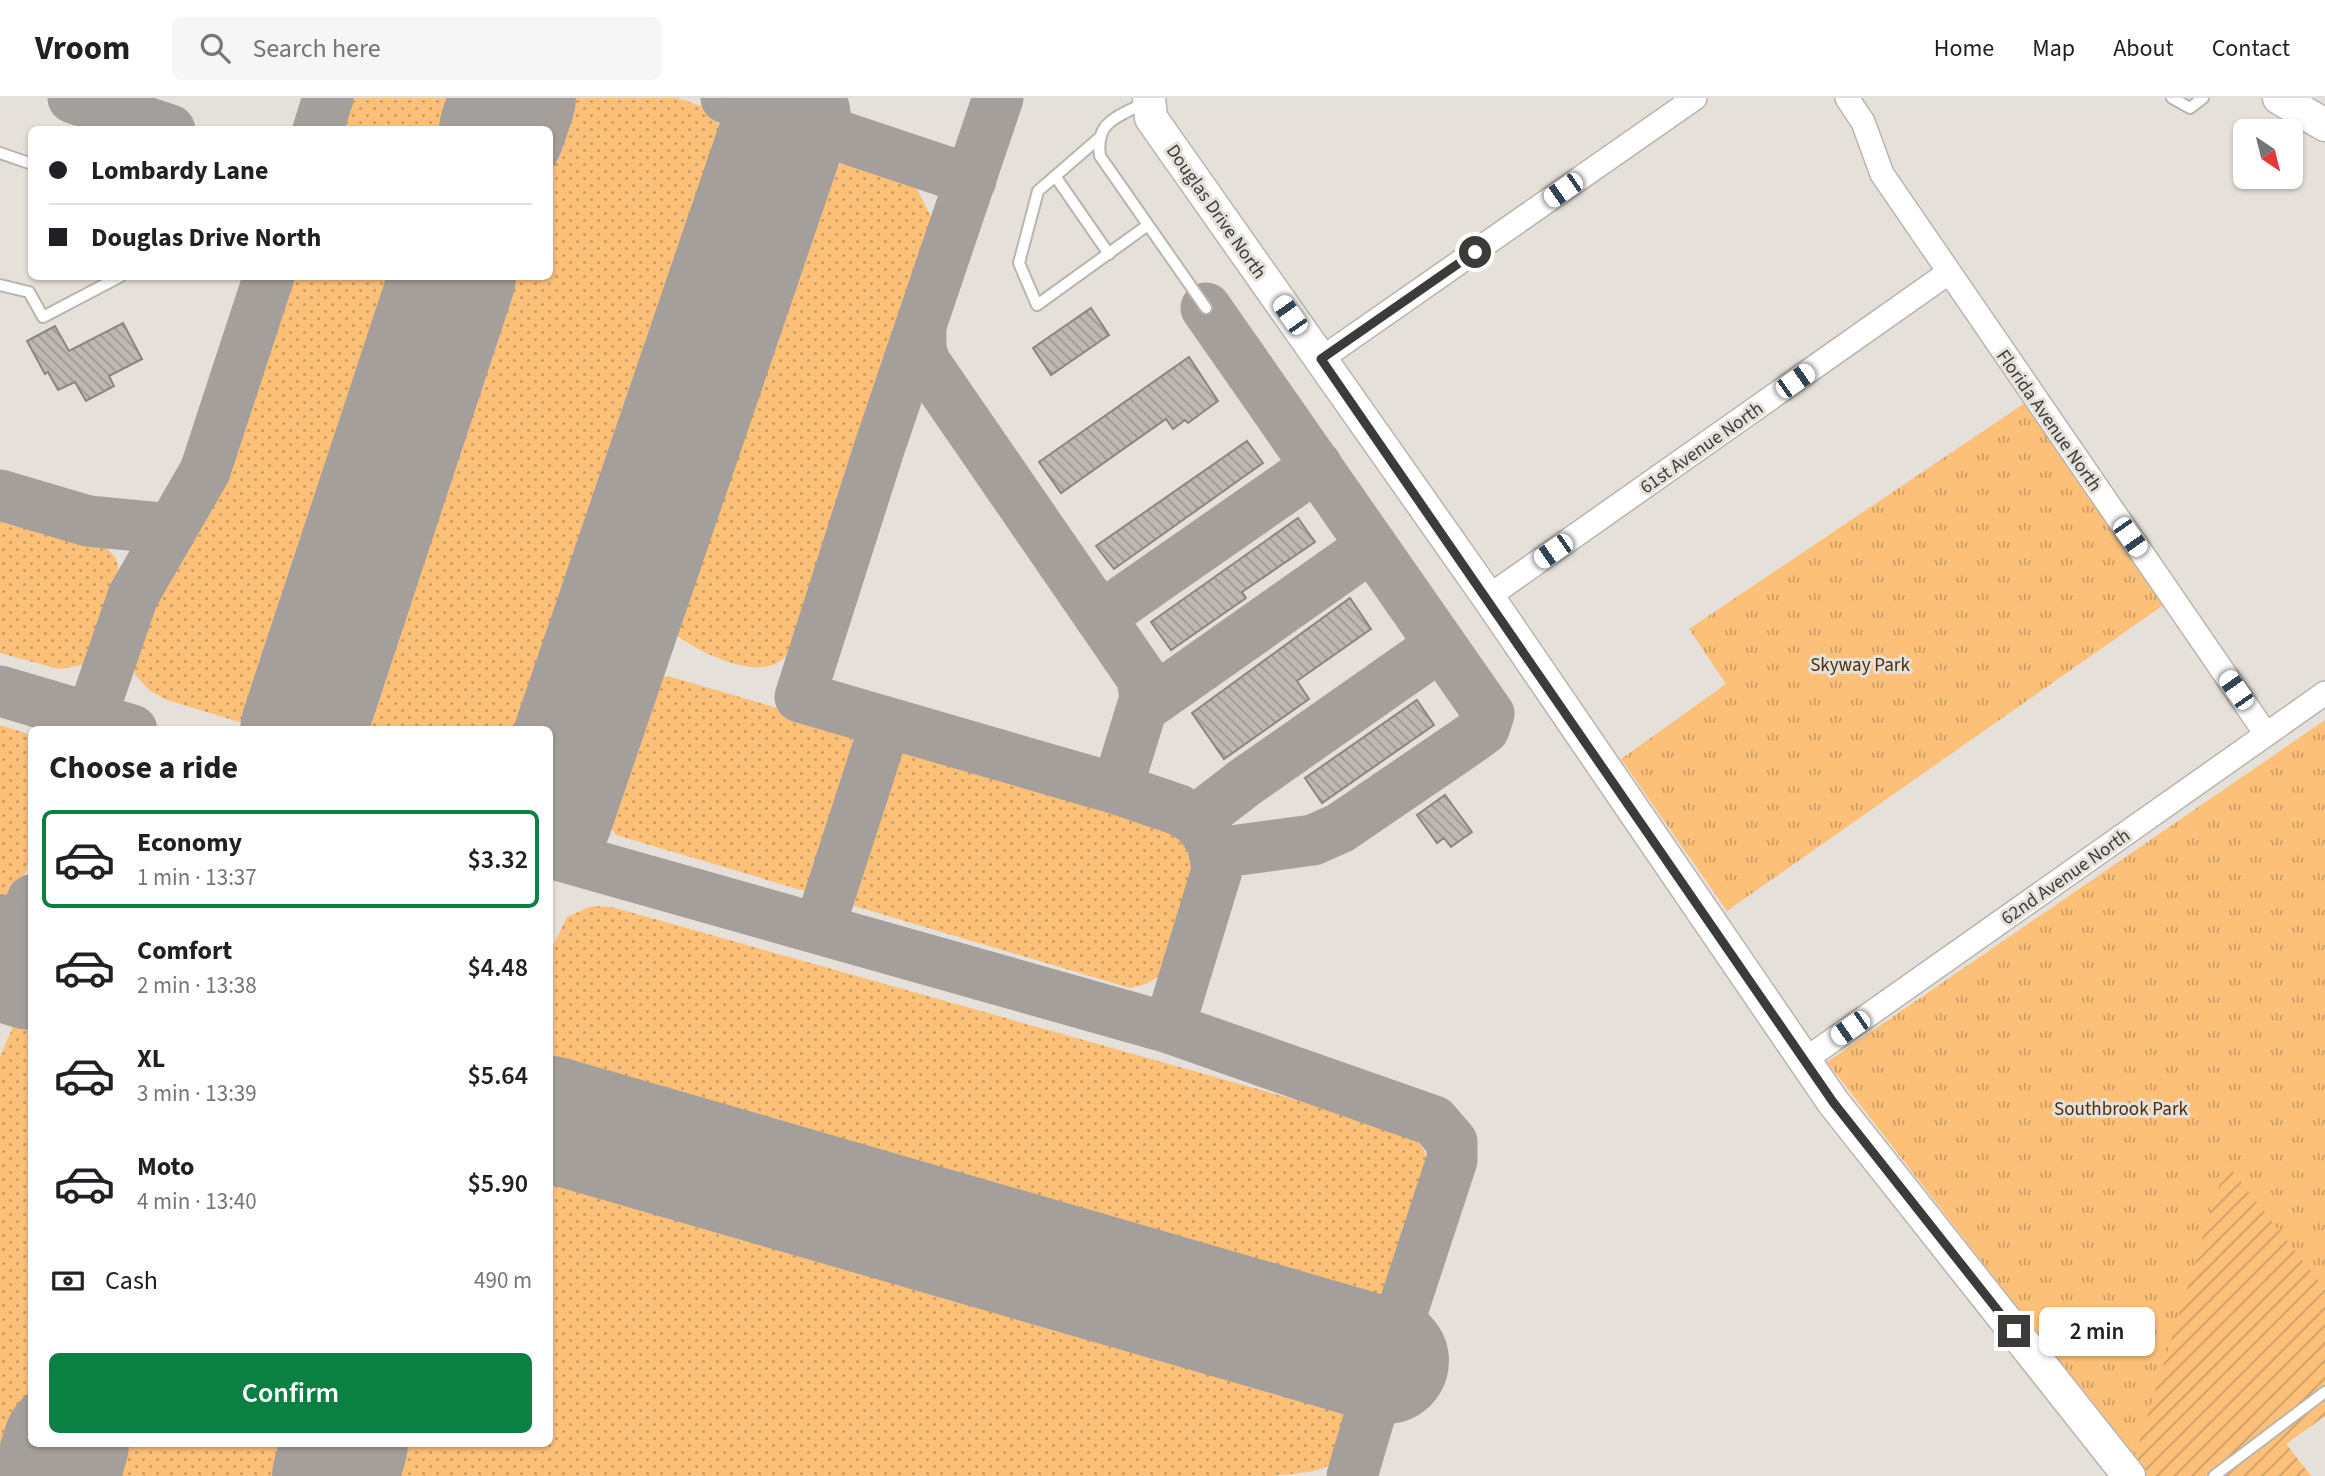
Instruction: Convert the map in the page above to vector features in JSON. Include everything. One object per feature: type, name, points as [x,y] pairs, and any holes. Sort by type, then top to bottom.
[{"type":"street","points":[[1321,359],[1695,98]]},
{"type":"street","name":"Florida Avenue North","points":[[1847,98],[1863,122],[1882,174],[2266,734]]},
{"type":"street","points":[[2279,98],[2325,125]]},
{"type":"street","name":"Douglas Drive North","points":[[1148,99],[1151,118],[1488,597],[1833,1102],[2129,1476]]},
{"type":"street","name":"61st Avenue North","points":[[1488,597],[1948,273]]},
{"type":"street","name":"62nd Avenue North","points":[[1806,1059],[2325,693]]},
{"type":"lane","points":[[2172,98],[2190,108],[2203,98]]},
{"type":"lane","points":[[1148,99],[1102,128],[1098,139],[1100,156],[1206,308]]},
{"type":"lane","points":[[1098,139],[1038,191],[1019,263],[1031,297],[1037,305],[1148,225]]},
{"type":"lane","points":[[0,153],[28,163]]},
{"type":"lane","points":[[1055,176],[1109,254]]},
{"type":"lane","points":[[0,285],[29,292],[43,317],[113,280]]},
{"type":"lane","points":[[2214,1476],[2325,1392]]},
{"type":"green space","points":[[342,98],[677,98],[711,109],[735,160],[725,202],[567,676],[553,729],[553,726],[253,726],[167,700],[150,691],[135,675],[132,653],[155,592],[220,480],[284,280],[553,280],[553,126],[333,126]]},
{"type":"green space","points":[[854,158],[909,173],[935,225],[794,646],[783,659],[773,665],[743,666],[699,649],[665,625],[666,593],[799,184]]},
{"type":"green space","name":"Skyway Park","points":[[2025,403],[2165,604],[1727,911],[1621,759],[1726,684],[1689,629]]},
{"type":"green space","points":[[0,511],[97,538],[116,558],[121,582],[104,641],[84,665],[58,669],[0,653]]},
{"type":"green space","points":[[668,676],[1177,825],[1195,845],[1200,861],[1186,917],[1164,971],[1157,978],[1130,988],[616,835],[601,815],[606,775],[638,685],[654,677]]},
{"type":"green space","name":"Southbrook Park","points":[[2325,720],[2325,1416],[2286,1444],[2311,1476],[2148,1476],[1827,1062]]},
{"type":"green space","points":[[0,725],[28,734],[28,862],[24,877],[14,895],[0,907]]},
{"type":"green space","points":[[592,906],[612,907],[1404,1132],[1416,1139],[1422,1148],[1427,1162],[1428,1181],[1417,1220],[1392,1286],[1383,1300],[1373,1307],[1354,1311],[1340,1309],[553,1083],[553,946],[567,917]]},
{"type":"green space","points":[[28,1012],[28,1447],[316,1447],[306,1476],[0,1476],[0,1056],[15,1022]]},
{"type":"green space","points":[[553,1159],[1334,1383],[1354,1410],[1342,1445],[1331,1464],[1310,1471],[1273,1476],[377,1476],[386,1447],[553,1447]]},
{"type":"green space","points":[[2226,1163],[2325,1289],[2325,1416],[2286,1444],[2311,1476],[2148,1476],[2134,1459]]},
{"type":"building","points":[[1091,308],[1109,335],[1051,375],[1033,348]]},
{"type":"building","points":[[123,323],[142,359],[109,376],[114,386],[86,401],[75,382],[58,390],[48,372],[45,374],[27,341],[55,326],[69,351]]},
{"type":"building","points":[[1189,357],[1218,401],[1188,423],[1185,420],[1173,429],[1166,419],[1061,493],[1039,462]]},
{"type":"building","points":[[1247,441],[1263,463],[1114,569],[1096,546]]},
{"type":"building","points":[[1298,518],[1315,542],[1242,592],[1246,598],[1171,650],[1151,622]]},
{"type":"building","points":[[1350,598],[1371,629],[1297,681],[1309,699],[1224,759],[1192,713]]},
{"type":"building","points":[[1417,700],[1434,725],[1322,803],[1305,778]]},
{"type":"building","points":[[1445,795],[1472,832],[1451,847],[1444,838],[1437,843],[1417,815]]},
{"type":"taxiway","points":[[73,98],[158,126]]},
{"type":"taxiway","points":[[319,126],[328,98]]},
{"type":"taxiway","points":[[726,98],[971,180]]},
{"type":"taxiway","points":[[998,98],[879,449],[800,697],[1117,789],[1179,810],[1196,820],[1212,841],[1217,870],[1169,1028]]},
{"type":"taxiway","points":[[88,726],[133,596],[205,471],[268,280]]},
{"type":"taxiway","points":[[1206,308],[1489,714],[1484,729],[1340,828],[1313,840],[1216,853]]},
{"type":"taxiway","points":[[921,328],[921,350],[926,364],[1142,678],[1145,698],[1117,789]]},
{"type":"taxiway","points":[[1100,617],[1317,466]]},
{"type":"taxiway","points":[[0,495],[88,521],[171,529]]},
{"type":"taxiway","points":[[1142,708],[1372,546]]},
{"type":"taxiway","points":[[1196,820],[1244,783],[1441,645]]},
{"type":"taxiway","points":[[0,691],[118,726]]},
{"type":"taxiway","points":[[819,929],[886,722]]},
{"type":"taxiway","points":[[553,854],[1169,1028],[1434,1121],[1452,1142],[1452,1160],[1386,1361],[1352,1476]]},
{"type":"taxiway","points":[[0,997],[28,912]]},
{"type":"runway","points":[[503,126],[513,98]]},
{"type":"runway","points":[[553,806],[788,118]]},
{"type":"runway","points":[[304,726],[452,280]]},
{"type":"runway","points":[[0,957],[28,966]]},
{"type":"runway","points":[[553,1120],[1386,1361]]},
{"type":"runway","points":[[56,1476],[65,1447]]},
{"type":"runway","points":[[335,1476],[344,1447]]},
{"type":"route","points":[[1475,252],[1321,359],[1594,751],[1833,1102],[2014,1331]]}]
